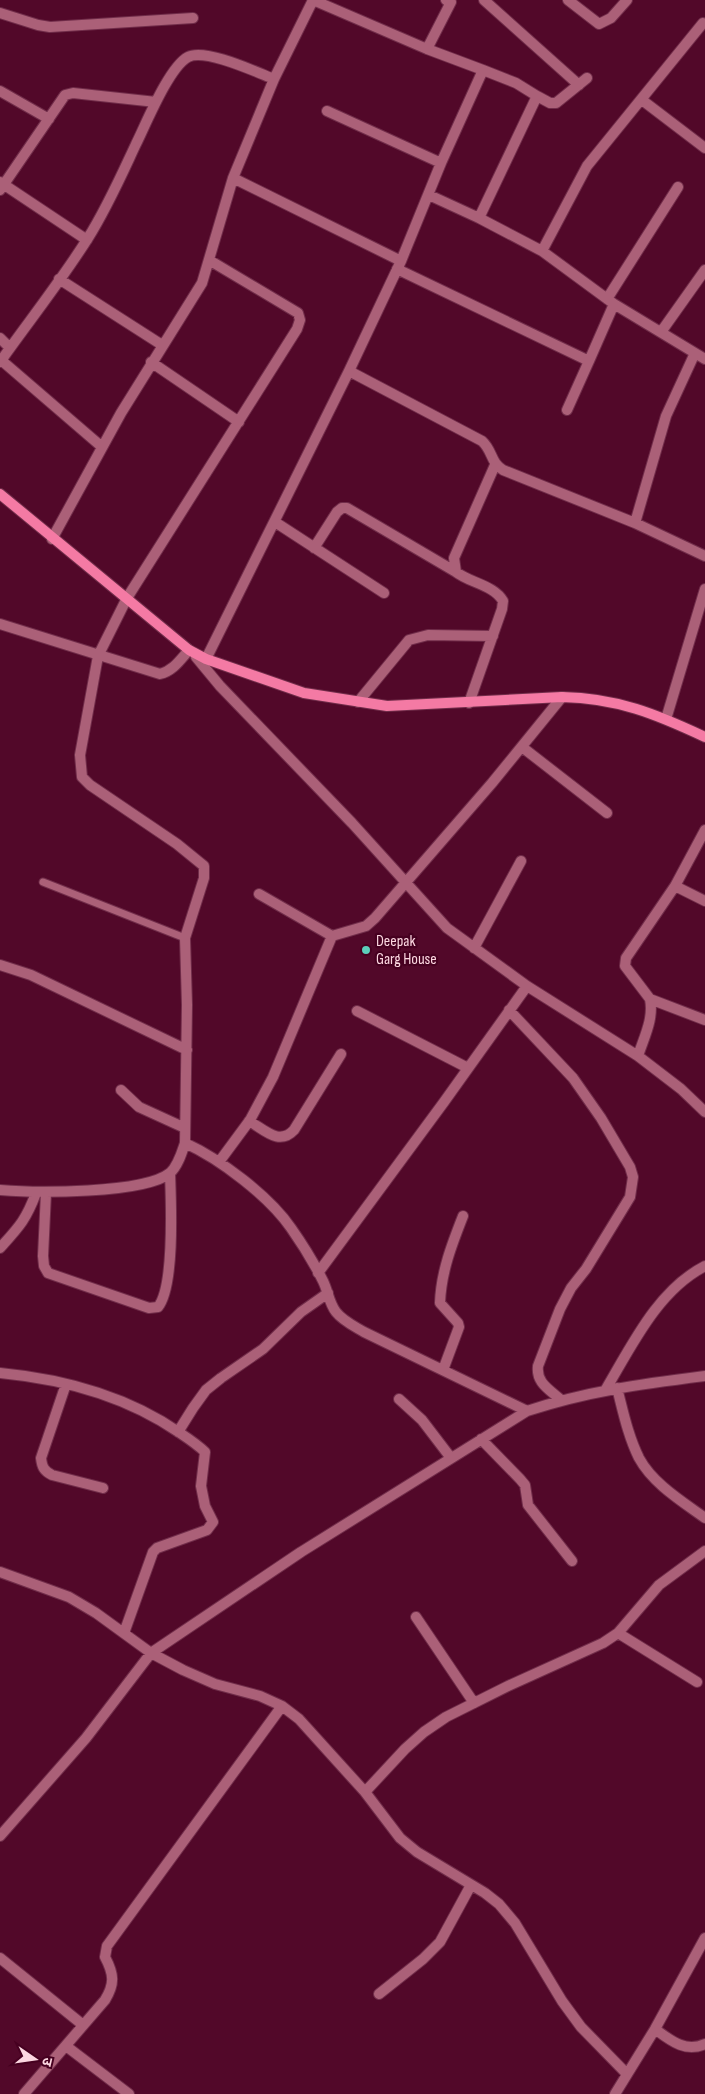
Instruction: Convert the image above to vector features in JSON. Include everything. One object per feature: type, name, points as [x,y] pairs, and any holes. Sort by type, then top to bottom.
[{"type":"main road","points":[[0,494],[52,539],[192,652],[266,681],[304,693],[387,706],[589,697],[621,703],[666,719],[705,737]]},
{"type":"street","points":[[52,539],[151,362],[202,283],[233,178],[274,79],[313,0],[427,49],[516,83],[550,103],[556,103],[583,82],[484,0]]},
{"type":"street","points":[[568,0],[599,24],[610,18],[627,0]]},
{"type":"street","points":[[427,49],[450,1]]},
{"type":"street","points":[[0,13],[50,27],[192,18]]},
{"type":"street","points":[[542,251],[587,166],[704,23]]},
{"type":"street","points":[[102,447],[0,361],[87,240],[115,190],[156,102],[177,67],[188,57],[199,54],[214,57],[274,79]]},
{"type":"street","points":[[206,659],[349,371],[399,265],[483,70]]},
{"type":"street","points":[[0,92],[49,119]]},
{"type":"street","points":[[87,240],[1,186],[65,95],[73,93],[156,102]]},
{"type":"street","points":[[479,218],[537,96]]},
{"type":"street","points":[[642,100],[705,148]]},
{"type":"street","points":[[328,111],[441,164]]},
{"type":"street","points":[[233,178],[589,361]]},
{"type":"street","points":[[567,410],[589,361],[610,302],[678,188]]},
{"type":"street","points":[[428,195],[479,218],[542,251],[610,302],[705,360]]},
{"type":"street","points":[[0,1190],[41,1193],[149,1183],[170,1173],[180,1158],[185,1143],[187,1050],[184,938],[204,878],[204,866],[177,844],[90,785],[82,777],[80,755],[98,656],[127,598],[297,329],[300,320],[298,313],[209,260]]},
{"type":"street","points":[[661,332],[705,270]]},
{"type":"street","points":[[59,279],[162,345]]},
{"type":"street","points":[[0,338],[10,348]]},
{"type":"street","points":[[635,523],[666,416],[695,353]]},
{"type":"street","points":[[151,362],[239,422]]},
{"type":"street","points":[[349,371],[482,441],[490,449],[495,465],[503,470],[635,523],[705,556]]},
{"type":"street","points":[[456,572],[454,558],[495,465]]},
{"type":"street","points":[[314,548],[337,512],[342,508],[347,508],[500,596],[502,610],[469,703]]},
{"type":"street","points":[[275,522],[384,593]]},
{"type":"street","points":[[666,719],[705,589]]},
{"type":"street","points":[[0,624],[160,674],[168,673],[192,652],[220,686],[352,823],[447,928],[527,986],[638,1056],[682,1088],[705,1112]]},
{"type":"street","points":[[358,702],[409,640],[428,634],[493,636]]},
{"type":"street","points":[[259,894],[332,936],[366,926],[376,918],[406,884],[562,697]]},
{"type":"street","points":[[522,746],[608,813]]},
{"type":"street","points":[[638,1056],[652,1015],[650,999],[625,966],[626,958],[674,886],[705,830]]},
{"type":"street","points":[[474,948],[521,861]]},
{"type":"street","points":[[674,886],[705,901]]},
{"type":"street","points":[[219,1162],[250,1121],[273,1077],[332,936]]},
{"type":"street","points":[[0,965],[31,975],[187,1050]]},
{"type":"street","points":[[318,1273],[527,986]]},
{"type":"street","points":[[650,999],[705,1020]]},
{"type":"street","points":[[509,1010],[573,1078],[601,1118],[634,1177],[630,1197],[586,1269],[571,1288],[560,1309],[538,1366],[537,1375],[542,1383],[561,1400]]},
{"type":"street","points":[[357,1011],[468,1068]]},
{"type":"street","points":[[250,1121],[274,1136],[282,1138],[288,1136],[294,1130],[342,1054]]},
{"type":"street","points":[[121,1090],[139,1107],[185,1128]]},
{"type":"street","points":[[185,1143],[219,1162],[264,1199],[290,1227],[318,1273],[335,1312],[345,1321],[527,1411]]},
{"type":"street","points":[[41,1193],[43,1256],[44,1266],[48,1273],[149,1308],[158,1307],[163,1301],[166,1291],[172,1223],[170,1173]]},
{"type":"street","points":[[0,1248],[21,1226],[41,1193]]},
{"type":"street","points":[[443,1370],[459,1327],[458,1323],[440,1303],[440,1295],[446,1262],[463,1216]]},
{"type":"street","points":[[606,1389],[645,1324],[666,1297],[692,1272],[705,1266]]},
{"type":"street","points":[[178,1432],[206,1390],[263,1349],[301,1312],[328,1293]]},
{"type":"street","points":[[0,1373],[66,1384],[114,1398],[139,1409],[178,1432],[205,1452],[201,1486],[205,1506],[212,1522],[207,1530],[158,1548],[153,1552],[124,1632]]},
{"type":"street","points":[[0,1836],[86,1738],[151,1653],[301,1552],[527,1411],[606,1389],[705,1376]]},
{"type":"street","points":[[66,1384],[41,1458],[42,1466],[46,1472],[52,1475],[103,1488]]},
{"type":"street","points":[[617,1388],[631,1439],[640,1460],[671,1493],[705,1518]]},
{"type":"street","points":[[399,1399],[422,1420],[451,1458]]},
{"type":"street","points":[[481,1439],[525,1485],[528,1505],[572,1560]]},
{"type":"street","points":[[365,1792],[424,1732],[446,1717],[603,1643],[618,1632],[659,1584],[705,1551]]},
{"type":"street","points":[[0,1572],[69,1597],[124,1632],[151,1653],[199,1678],[260,1696],[282,1706],[299,1719],[365,1792],[400,1838],[417,1852],[471,1884],[498,1904],[515,1923],[562,2002],[581,2027],[626,2074]]},
{"type":"street","points":[[416,1617],[474,1703]]},
{"type":"street","points":[[618,1632],[697,1682]]},
{"type":"street","points":[[24,2094],[111,1990],[113,1980],[105,1957],[107,1946],[282,1706]]},
{"type":"street","points":[[379,1994],[423,1959],[440,1942],[471,1884]]},
{"type":"street","points":[[615,2094],[655,2029],[705,1938]]},
{"type":"street","points":[[0,1958],[83,2025]]},
{"type":"street","points":[[655,2029],[683,2047],[691,2048],[705,2044]]},
{"type":"street","points":[[66,2046],[129,2094]]},
{"type":"lane","points":[[43,882],[184,938]]},
{"type":"place","name":"Deepak Garg House","points":[[366,950]]}]
